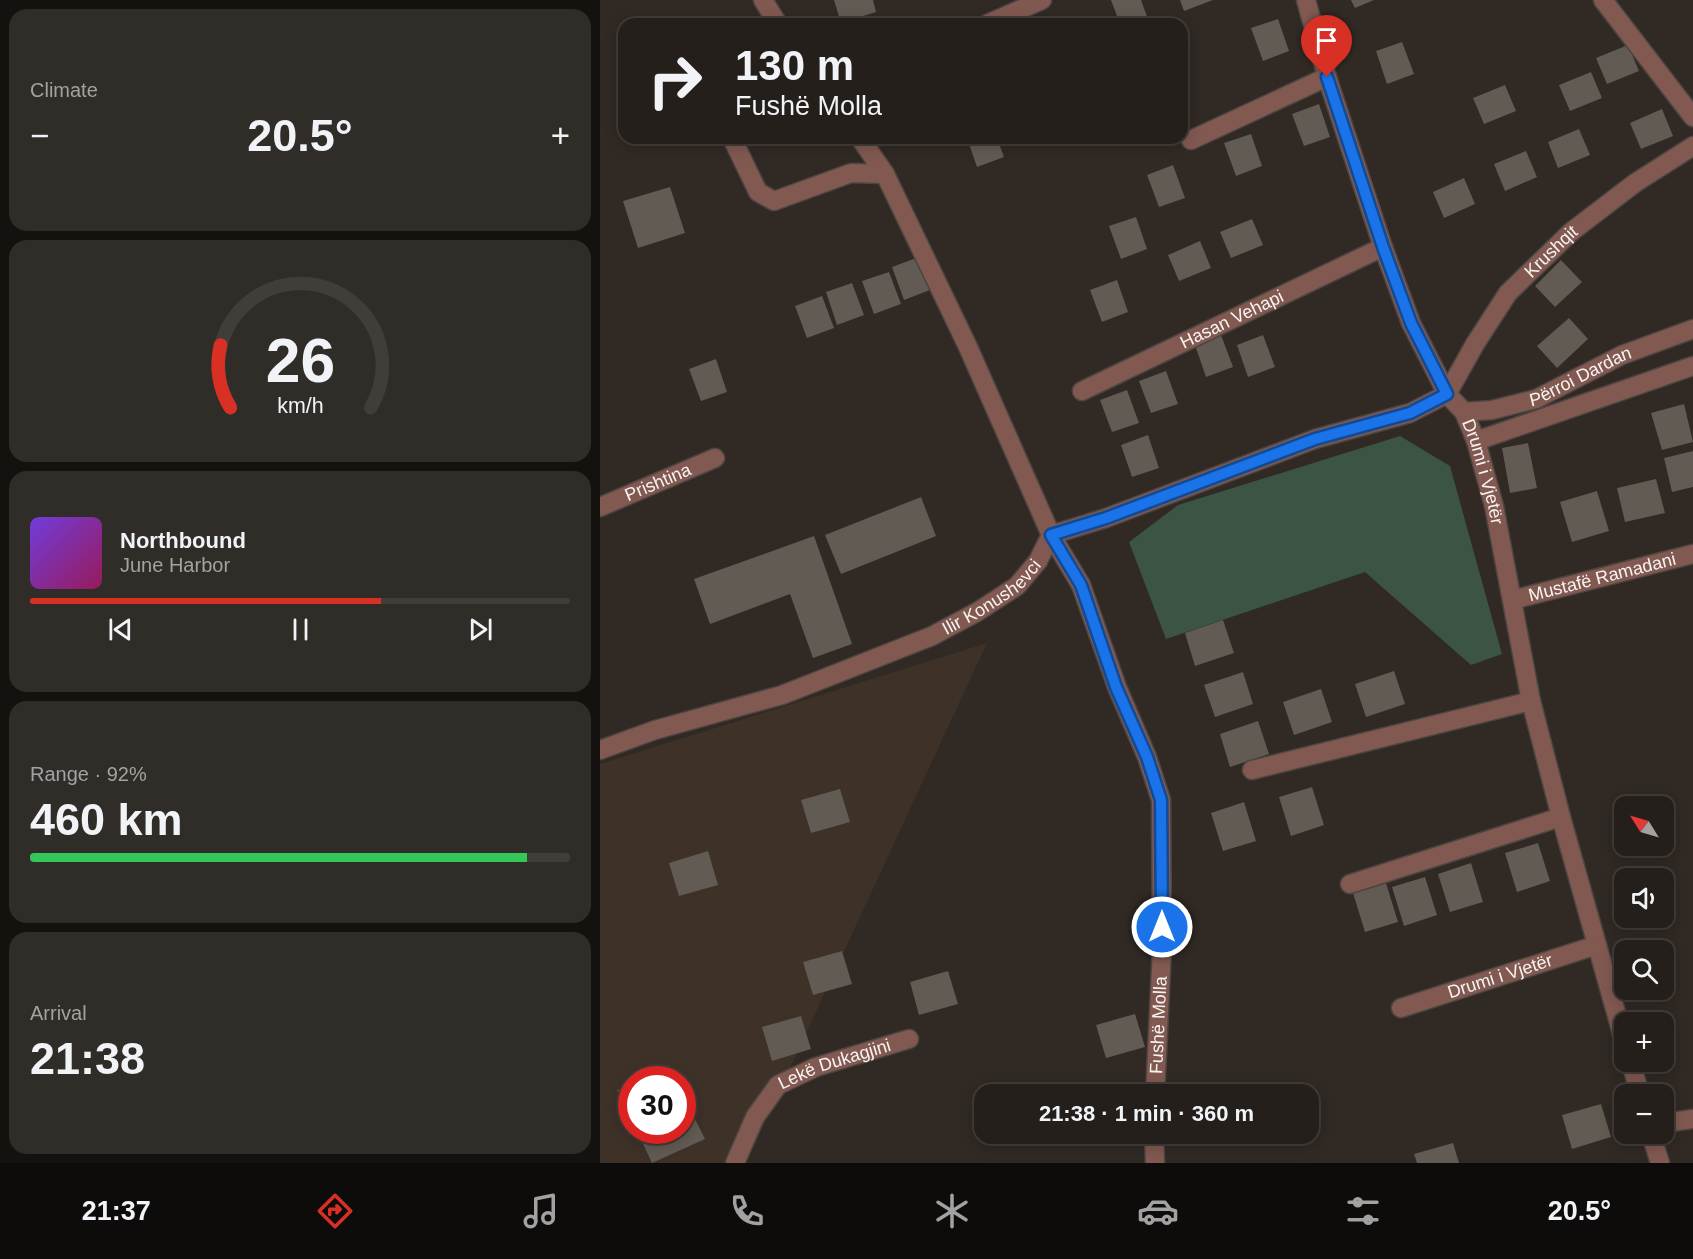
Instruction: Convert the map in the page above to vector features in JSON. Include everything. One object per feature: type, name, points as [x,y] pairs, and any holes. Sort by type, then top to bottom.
[{"type":"street","points":[[763,0],[771,18]]},
{"type":"street","points":[[1001,18],[1042,0]]},
{"type":"street","name":"Drumi i Vjetër","points":[[1306,0],[1327,77],[1383,247],[1411,323],[1447,394],[1464,412],[1476,441],[1494,506],[1531,701],[1616,1012]]},
{"type":"street","points":[[1604,0],[1693,117]]},
{"type":"street","points":[[1191,140],[1327,77]]},
{"type":"street","points":[[735,144],[758,192],[774,201],[851,173],[885,174]]},
{"type":"street","points":[[864,144],[885,174],[968,347],[1051,535],[1106,518],[1315,439],[1410,413],[1447,394]]},
{"type":"street","name":"Krushqit","points":[[1447,394],[1474,344],[1508,293],[1571,232],[1635,183],[1693,146]]},
{"type":"street","name":"Hasan Vehapi","points":[[1082,391],[1383,247]]},
{"type":"street","name":"Përroi Dardan","points":[[1464,412],[1492,410],[1536,399],[1622,355],[1693,329]]},
{"type":"street","points":[[1476,441],[1693,366]]},
{"type":"street","name":"Prishtina","points":[[600,507],[715,458]]},
{"type":"street","name":"Ilir Konushevci","points":[[600,750],[655,730],[782,695],[932,636],[977,612],[1017,586],[1038,561],[1051,535]]},
{"type":"street","name":"Fushë Molla","points":[[1051,535],[1081,585],[1116,687],[1147,757],[1161,800],[1162,948],[1156,1084]]},
{"type":"street","name":"Mustafë Ramadani","points":[[1512,600],[1693,554]]},
{"type":"street","points":[[1252,770],[1531,701]]},
{"type":"street","points":[[1350,884],[1561,817]]},
{"type":"street","name":"Drumi i Vjetër","points":[[1401,1008],[1597,945]]},
{"type":"street","name":"Lekë Dukagjini","points":[[735,1163],[755,1117],[778,1085],[816,1066],[909,1039]]},
{"type":"street","points":[[1674,1122],[1693,1119]]},
{"type":"street","points":[[1154,1144],[1155,1163]]},
{"type":"street","points":[[1654,1144],[1660,1163]]},
{"type":"shaded area","points":[[987,643],[746,1163],[600,1163],[600,764]]},
{"type":"green space","points":[[1400,436],[1450,466],[1502,654],[1471,665],[1365,572],[1166,639],[1129,542],[1178,505]]},
{"type":"building","points":[[834,0],[873,0],[876,12],[857,18],[839,18]]},
{"type":"building","points":[[1111,0],[1141,0],[1148,18],[1118,18]]},
{"type":"building","points":[[1180,0],[1213,0],[1184,11]]},
{"type":"building","points":[[1351,0],[1374,0],[1355,8]]},
{"type":"building","points":[[1278,19],[1289,51],[1263,61],[1251,28]]},
{"type":"building","points":[[1402,42],[1414,74],[1387,84],[1376,51]]},
{"type":"building","points":[[1628,45],[1639,71],[1607,84],[1596,58]]},
{"type":"building","points":[[1591,72],[1602,98],[1570,111],[1559,85]]},
{"type":"building","points":[[1505,85],[1516,111],[1484,124],[1473,98]]},
{"type":"building","points":[[1319,104],[1330,137],[1304,146],[1292,114]]},
{"type":"building","points":[[1662,109],[1673,136],[1641,149],[1630,123]]},
{"type":"building","points":[[1579,129],[1590,155],[1558,168],[1548,142]]},
{"type":"building","points":[[1251,134],[1262,166],[1236,176],[1224,143]]},
{"type":"building","points":[[969,144],[999,144],[1004,157],[977,167]]},
{"type":"building","points":[[1526,151],[1537,177],[1505,191],[1494,164]]},
{"type":"building","points":[[1173,165],[1185,198],[1159,207],[1147,175]]},
{"type":"building","points":[[1464,178],[1475,204],[1444,218],[1433,192]]},
{"type":"building","points":[[670,187],[685,233],[638,248],[623,201]]},
{"type":"building","points":[[1136,217],[1147,249],[1121,259],[1109,226]]},
{"type":"building","points":[[1252,219],[1263,245],[1231,258],[1220,232]]},
{"type":"building","points":[[1200,241],[1211,268],[1179,281],[1168,255]]},
{"type":"building","points":[[919,257],[930,290],[904,300],[892,267]]},
{"type":"building","points":[[1561,260],[1582,282],[1555,307],[1535,286]]},
{"type":"building","points":[[889,272],[901,304],[874,314],[862,281]]},
{"type":"building","points":[[1117,280],[1128,312],[1102,322],[1090,290]]},
{"type":"building","points":[[852,283],[864,315],[837,325],[826,292]]},
{"type":"building","points":[[822,296],[834,328],[807,338],[795,306]]},
{"type":"building","points":[[1569,318],[1588,339],[1557,368],[1537,346]]},
{"type":"building","points":[[1221,335],[1233,367],[1206,377],[1195,345]]},
{"type":"building","points":[[1263,335],[1275,367],[1248,377],[1237,345]]},
{"type":"building","points":[[716,359],[727,392],[701,401],[689,369]]},
{"type":"building","points":[[1166,371],[1178,404],[1151,413],[1139,381]]},
{"type":"building","points":[[1127,390],[1139,423],[1112,432],[1100,400]]},
{"type":"building","points":[[1684,404],[1693,442],[1662,450],[1651,413]]},
{"type":"building","points":[[1148,435],[1159,468],[1132,477],[1121,445]]},
{"type":"building","points":[[1528,443],[1537,488],[1510,493],[1502,448]]},
{"type":"building","points":[[1693,451],[1693,487],[1672,492],[1664,458]]},
{"type":"building","points":[[1656,479],[1665,513],[1625,522],[1617,488]]},
{"type":"building","points":[[1597,491],[1609,531],[1572,542],[1560,502]]},
{"type":"building","points":[[921,497],[936,536],[841,574],[825,535]]},
{"type":"building","points":[[814,536],[852,644],[813,658],[790,594],[710,624],[694,579]]},
{"type":"building","points":[[1223,620],[1234,653],[1195,666],[1185,633]]},
{"type":"building","points":[[1394,671],[1405,704],[1366,717],[1355,684]]},
{"type":"building","points":[[1243,672],[1253,704],[1215,717],[1204,685]]},
{"type":"building","points":[[1321,689],[1332,722],[1294,735],[1283,702]]},
{"type":"building","points":[[1258,721],[1269,754],[1230,767],[1220,734]]},
{"type":"building","points":[[1312,787],[1324,825],[1291,836],[1279,797]]},
{"type":"building","points":[[840,789],[850,822],[811,833],[801,800]]},
{"type":"building","points":[[1244,802],[1256,841],[1223,851],[1211,813]]},
{"type":"building","points":[[1538,843],[1550,881],[1517,892],[1505,853]]},
{"type":"building","points":[[708,851],[718,885],[679,896],[669,863]]},
{"type":"building","points":[[1471,863],[1483,902],[1450,912],[1438,874]]},
{"type":"building","points":[[1425,877],[1437,915],[1404,926],[1392,887]]},
{"type":"building","points":[[1386,883],[1398,922],[1365,932],[1353,893]]},
{"type":"building","points":[[842,951],[852,984],[813,995],[803,962]]},
{"type":"building","points":[[948,971],[958,1004],[919,1015],[910,982]]},
{"type":"building","points":[[1135,1014],[1145,1047],[1106,1058],[1096,1025]]},
{"type":"building","points":[[801,1016],[811,1049],[772,1061],[762,1027]]},
{"type":"building","points":[[1601,1104],[1611,1137],[1572,1149],[1562,1115]]},
{"type":"building","points":[[696,1121],[705,1139],[696,1143]]},
{"type":"building","points":[[1453,1143],[1459,1163],[1417,1163],[1414,1154]]},
{"type":"building","points":[[643,1144],[694,1144],[652,1163]]},
{"type":"route","points":[[1162,927],[1161,800],[1147,757],[1116,687],[1081,585],[1051,535],[1106,518],[1315,439],[1410,413],[1447,394],[1411,323],[1383,247],[1327,77]]}]
